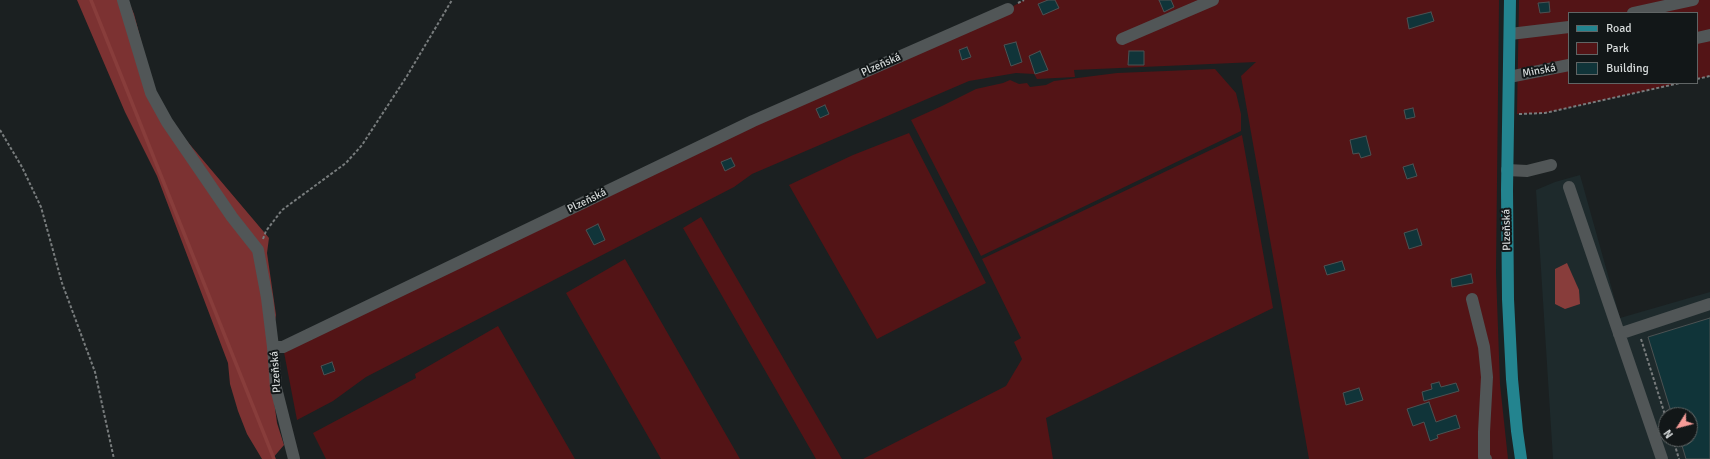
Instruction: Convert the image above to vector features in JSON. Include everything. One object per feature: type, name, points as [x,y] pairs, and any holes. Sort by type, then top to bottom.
[{"type":"main road","name":"Plzeňská","points":[[1510,0],[1507,170],[1508,299],[1512,379],[1521,459]]},
{"type":"street","points":[[123,0],[151,93],[166,122],[232,217],[258,250],[267,298],[273,347]]},
{"type":"street","points":[[1122,39],[1213,0]]},
{"type":"street","points":[[1639,12],[1694,0]]},
{"type":"street","name":"Plzeňská","points":[[291,458],[276,388],[273,347],[283,347],[753,121],[1008,10]]},
{"type":"street","points":[[1510,34],[1568,27]]},
{"type":"street","points":[[1698,38],[1710,35]]},
{"type":"street","name":"Minská","points":[[1509,77],[1568,65]]},
{"type":"street","points":[[1507,170],[1527,172],[1550,166]]},
{"type":"street","points":[[1569,187],[1662,459]]},
{"type":"street","points":[[1472,299],[1484,347],[1486,369],[1484,432],[1484,457],[1486,459]]},
{"type":"street","points":[[1619,334],[1710,304]]},
{"type":"path","points":[[258,250],[266,230],[282,210],[346,163],[362,145],[408,76],[452,0]]},
{"type":"path","points":[[1698,79],[1710,76]]},
{"type":"path","points":[[1508,114],[1545,113],[1676,84]]},
{"type":"path","points":[[0,130],[22,167],[41,207],[62,283],[95,372],[114,459]]},
{"type":"path","points":[[1637,328],[1662,407]]},
{"type":"path","points":[[1675,447],[1679,459]]},
{"type":"shaded area","points":[[77,0],[128,0],[134,14],[151,79],[163,107],[186,140],[269,238],[267,253],[276,315],[268,356],[277,423],[284,445],[272,459],[262,459],[247,434],[230,384],[228,363],[157,176],[125,112]]},
{"type":"shaded area","points":[[1580,175],[1620,318],[1710,292],[1710,459],[1553,459],[1536,190],[1555,182]]},
{"type":"shaded area","points":[[1567,263],[1579,290],[1580,304],[1565,309],[1555,304],[1555,269]]},
{"type":"green space","points":[[1024,0],[1499,0],[1496,273],[1500,384],[1508,459],[1309,459],[1241,76],[1256,62],[1074,70],[1075,77],[1037,79],[1034,74],[1016,73],[969,81],[752,174],[734,187],[366,377],[333,401],[297,420],[283,347],[753,121],[1008,9]]},
{"type":"green space","points":[[1519,0],[1710,0],[1710,76],[1698,79],[1698,12],[1568,12],[1568,84],[1676,84],[1545,113],[1517,114]]},
{"type":"green space","points":[[1215,69],[1236,93],[1241,114],[1241,131],[981,256],[911,120],[976,89],[1010,80],[1019,84],[1027,83],[1030,87],[1046,85],[1054,81],[1117,73]]},
{"type":"green space","points":[[909,133],[986,283],[877,339],[789,185],[853,155]]},
{"type":"green space","points":[[1242,135],[1273,308],[1046,418],[1053,459],[863,459],[1006,386],[1022,359],[1014,342],[1021,338],[982,259]]},
{"type":"green space","points":[[701,217],[842,459],[816,459],[683,228]]},
{"type":"green space","points":[[625,259],[740,459],[661,459],[566,293]]},
{"type":"green space","points":[[498,326],[575,459],[326,459],[313,433],[416,378],[415,374]]},
{"type":"building","points":[[1048,0],[1055,0],[1059,8],[1043,15],[1038,4]]},
{"type":"building","points":[[1159,0],[1171,0],[1174,7],[1164,12]]},
{"type":"building","points":[[1549,2],[1550,12],[1540,13],[1538,3]]},
{"type":"building","points":[[1431,12],[1434,21],[1409,29],[1407,18]]},
{"type":"building","points":[[1016,42],[1022,62],[1011,66],[1004,45]]},
{"type":"building","points":[[967,47],[971,57],[962,60],[959,50]]},
{"type":"building","points":[[1040,51],[1048,70],[1035,74],[1029,56]]},
{"type":"building","points":[[1129,51],[1144,51],[1144,65],[1128,65]]},
{"type":"building","points":[[825,105],[829,114],[820,118],[816,109]]},
{"type":"building","points":[[1413,108],[1415,117],[1406,119],[1404,110]]},
{"type":"building","points":[[1366,136],[1371,155],[1361,158],[1359,153],[1353,154],[1350,140]]},
{"type":"building","points":[[731,158],[735,166],[725,171],[721,162]]},
{"type":"building","points":[[1413,164],[1417,176],[1407,179],[1403,167]]},
{"type":"building","points":[[598,224],[605,240],[594,245],[586,230]]},
{"type":"building","points":[[1417,229],[1422,245],[1409,249],[1404,233]]},
{"type":"building","points":[[1342,261],[1345,270],[1327,275],[1324,266]]},
{"type":"building","points":[[1471,274],[1473,283],[1452,287],[1451,279]]},
{"type":"building","points":[[1710,318],[1710,459],[1686,459],[1682,447],[1698,447],[1698,407],[1670,407],[1648,337]]},
{"type":"building","points":[[332,362],[335,371],[324,375],[321,366]]},
{"type":"building","points":[[1439,382],[1441,387],[1456,383],[1459,391],[1424,401],[1422,392],[1432,389],[1431,384]]},
{"type":"building","points":[[1359,388],[1363,400],[1346,405],[1343,393]]},
{"type":"building","points":[[1429,402],[1436,422],[1456,415],[1460,428],[1437,435],[1438,438],[1430,441],[1424,422],[1413,426],[1407,409]]},
{"type":"waterway","points":[[91,0],[274,459]]}]
